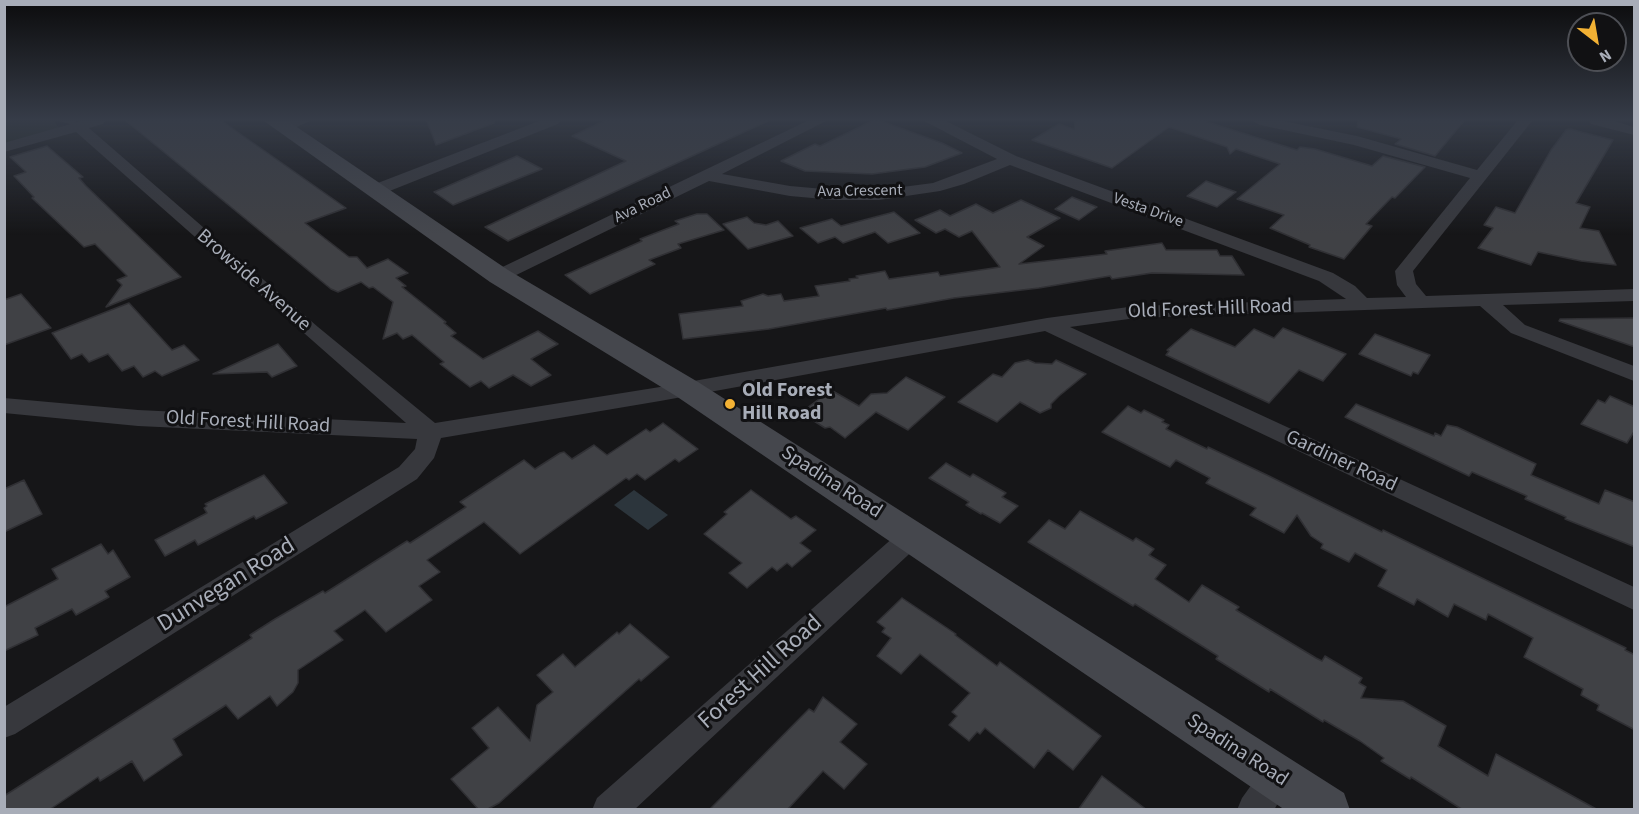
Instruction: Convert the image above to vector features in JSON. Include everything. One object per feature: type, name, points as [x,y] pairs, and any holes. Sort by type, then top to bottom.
[{"type":"street","name":"Browside Avenue","points":[[111,159],[431,432]]},
{"type":"street","name":"Spadina Road","points":[[334,159],[500,276],[687,389],[912,536],[1265,793],[1327,810]]},
{"type":"street","points":[[376,190],[456,159]]},
{"type":"street","name":"Ava Road","points":[[500,276],[740,159]]},
{"type":"street","name":"Ava Crescent","points":[[706,175],[790,191],[835,195],[879,195],[934,188],[958,181],[1010,159]]},
{"type":"street","name":"Vesta Drive","points":[[1010,159],[1326,276],[1348,290],[1362,304]]},
{"type":"street","points":[[1420,159],[1480,176]]},
{"type":"street","points":[[1421,303],[1407,285],[1404,271],[1494,159]]},
{"type":"street","name":"Old Forest Hill Road","points":[[4,405],[138,418],[431,432],[687,389],[1047,324],[1136,312],[1635,295]]},
{"type":"street","points":[[1485,300],[1518,329],[1635,374]]},
{"type":"street","name":"Gardiner Road","points":[[1047,324],[1635,599]]},
{"type":"street","name":"Dunvegan Road","points":[[4,724],[408,473],[426,452],[431,432]]},
{"type":"street","name":"Forest Hill Road","points":[[609,810],[912,536]]},
{"type":"shaded area","points":[[634,490],[668,515],[648,530],[614,505]]},
{"type":"building","points":[[12,159],[62,159],[83,177],[79,178],[86,186],[181,277],[106,307],[122,285],[117,280],[127,276],[95,244],[84,247],[32,198],[34,197],[14,176],[26,172]]},
{"type":"building","points":[[172,159],[276,159],[346,208],[305,223],[349,257],[357,257],[367,268],[388,259],[408,273],[396,278],[406,286],[402,287],[446,322],[444,323],[456,333],[451,336],[483,359],[538,331],[558,344],[531,359],[551,375],[531,386],[513,375],[489,388],[481,381],[470,387],[440,364],[444,362],[412,335],[403,339],[397,333],[383,339],[393,302],[373,287],[369,288],[361,282],[338,292],[331,289]]},
{"type":"building","points":[[510,159],[523,159],[542,169],[453,205],[434,192]]},
{"type":"building","points":[[622,159],[686,159],[508,241],[485,227],[626,161]]},
{"type":"building","points":[[785,159],[946,159],[925,167],[872,174],[805,171],[781,161]]},
{"type":"building","points":[[1086,159],[1125,159],[1112,168]]},
{"type":"building","points":[[1265,159],[1348,159],[1372,166],[1380,159],[1394,159],[1425,167],[1366,224],[1372,226],[1344,259],[1309,247],[1310,245],[1270,228],[1284,215],[1237,199],[1280,164]]},
{"type":"building","points":[[1546,159],[1602,159],[1576,203],[1590,207],[1580,228],[1599,231],[1616,265],[1581,261],[1538,252],[1531,265],[1478,248],[1493,228],[1484,225],[1496,207],[1515,213]]},
{"type":"building","points":[[1206,181],[1236,192],[1217,207],[1187,196]]},
{"type":"building","points":[[1072,197],[1097,207],[1079,220],[1055,209]]},
{"type":"building","points":[[1021,200],[1060,218],[1027,237],[1044,246],[1019,264],[1107,254],[1105,251],[1162,243],[1166,250],[1217,250],[1220,256],[1232,256],[1244,275],[1152,273],[1112,279],[1110,276],[887,310],[886,308],[769,329],[683,339],[679,314],[743,306],[741,301],[763,294],[768,296],[781,294],[784,301],[819,296],[815,286],[850,281],[849,279],[858,278],[856,276],[885,271],[889,279],[938,272],[940,276],[1000,267],[972,231],[959,237],[945,229],[936,233],[915,220],[940,210],[950,216],[976,204],[993,213]]},
{"type":"building","points":[[894,212],[920,233],[888,243],[875,232],[843,243],[835,237],[818,243],[800,228],[832,219],[841,226]]},
{"type":"building","points":[[697,214],[707,214],[724,230],[678,244],[681,248],[649,260],[655,264],[590,294],[565,275],[642,241],[640,239],[679,224],[675,221]]},
{"type":"building","points":[[747,217],[754,223],[766,225],[778,221],[793,236],[748,249],[723,224]]},
{"type":"building","points":[[21,294],[51,328],[4,345],[4,300]]},
{"type":"building","points":[[129,303],[172,350],[184,345],[199,360],[162,376],[155,371],[143,377],[134,366],[122,371],[108,354],[89,362],[82,354],[71,359],[52,333]]},
{"type":"building","points":[[1635,318],[1635,347],[1559,321],[1560,319]]},
{"type":"building","points":[[1283,328],[1346,354],[1323,381],[1299,370],[1269,403],[1166,355],[1169,351],[1167,350],[1191,329],[1235,347],[1254,329],[1274,338]]},
{"type":"building","points":[[1375,334],[1430,355],[1418,374],[1413,372],[1411,376],[1359,354]]},
{"type":"building","points":[[278,344],[297,366],[272,377],[267,372],[213,374]]},
{"type":"building","points":[[1028,360],[1035,363],[1052,364],[1056,360],[1086,374],[1059,396],[1051,404],[1051,408],[1040,413],[1020,402],[997,422],[958,402],[993,374],[1002,377],[1015,363]]},
{"type":"building","points":[[906,377],[945,397],[908,430],[876,412],[845,438],[830,427],[825,428],[814,421],[814,418],[803,411],[831,390],[859,406],[871,394],[887,393]]},
{"type":"building","points":[[1610,396],[1635,407],[1635,430],[1627,443],[1581,424],[1598,400],[1605,403]]},
{"type":"building","points":[[1356,404],[1434,436],[1435,433],[1441,436],[1447,425],[1457,427],[1536,464],[1531,475],[1599,504],[1605,490],[1635,502],[1635,547],[1565,519],[1566,517],[1525,499],[1527,496],[1472,472],[1469,476],[1345,417]]},
{"type":"building","points":[[1128,406],[1141,413],[1144,410],[1164,420],[1162,422],[1169,425],[1166,429],[1207,449],[1208,447],[1382,532],[1383,530],[1626,648],[1625,650],[1635,655],[1635,730],[1597,710],[1599,705],[1581,695],[1583,689],[1524,657],[1533,638],[1488,614],[1486,620],[1454,604],[1448,617],[1417,599],[1414,605],[1378,586],[1387,570],[1355,553],[1349,562],[1321,548],[1323,544],[1311,536],[1297,515],[1284,533],[1250,515],[1256,508],[1206,483],[1210,478],[1176,460],[1170,467],[1102,432]]},
{"type":"building","points":[[663,423],[698,449],[679,462],[675,459],[645,480],[637,474],[629,480],[626,478],[520,554],[484,522],[427,560],[440,572],[419,586],[432,600],[386,632],[365,610],[334,631],[343,640],[298,670],[298,683],[293,692],[277,706],[270,696],[238,719],[226,705],[173,739],[182,755],[144,781],[132,761],[100,781],[98,777],[49,810],[4,810],[4,796],[252,638],[250,635],[275,619],[323,591],[325,593],[466,507],[460,502],[524,460],[535,469],[560,453],[564,452],[572,459],[594,445],[607,455],[646,429],[650,432]]},
{"type":"building","points":[[946,463],[970,477],[973,474],[1006,493],[1002,497],[1018,506],[1000,523],[981,514],[966,505],[969,502],[929,478]]},
{"type":"building","points":[[264,475],[287,503],[256,519],[254,516],[198,545],[195,540],[165,556],[155,540],[207,513],[204,508],[207,506],[205,504]]},
{"type":"building","points":[[24,480],[42,514],[4,532],[4,489]]},
{"type":"building","points":[[751,490],[791,519],[796,516],[816,530],[800,543],[811,551],[792,567],[787,563],[777,571],[772,567],[747,588],[729,573],[742,563],[704,534],[727,514],[724,512]]},
{"type":"building","points":[[1080,511],[1133,541],[1136,538],[1154,549],[1149,555],[1166,565],[1155,579],[1189,602],[1202,585],[1239,607],[1236,610],[1316,658],[1322,661],[1325,656],[1362,678],[1359,683],[1366,687],[1361,698],[1403,701],[1446,726],[1438,746],[1488,776],[1496,754],[1598,810],[1463,810],[1381,761],[1384,758],[1360,741],[1324,720],[1323,722],[1270,689],[1269,692],[1216,659],[1218,656],[1135,604],[1133,606],[1028,542],[1049,520],[1065,529]]},
{"type":"building","points":[[101,544],[108,554],[113,550],[130,577],[105,591],[109,597],[76,615],[72,609],[35,628],[38,635],[4,651],[4,607],[58,579],[52,569]]},
{"type":"building","points":[[902,598],[956,634],[997,666],[1000,662],[1101,736],[1073,770],[1048,750],[1034,768],[985,728],[980,734],[977,732],[969,741],[949,725],[957,716],[952,712],[970,693],[920,654],[901,674],[877,656],[891,638],[882,632],[885,628],[877,622]]},
{"type":"building","points":[[630,624],[669,657],[641,681],[639,679],[499,803],[486,810],[479,810],[451,779],[489,748],[472,728],[498,707],[530,741],[537,705],[553,692],[537,675],[563,654],[575,667]]},
{"type":"building","points":[[823,697],[857,724],[840,742],[867,764],[844,789],[823,771],[787,810],[709,810],[809,709],[814,712]]},
{"type":"building","points":[[1102,776],[1147,810],[1078,810]]},
{"type":"place","name":"Old Forest Hill Road","points":[[730,404]]}]
